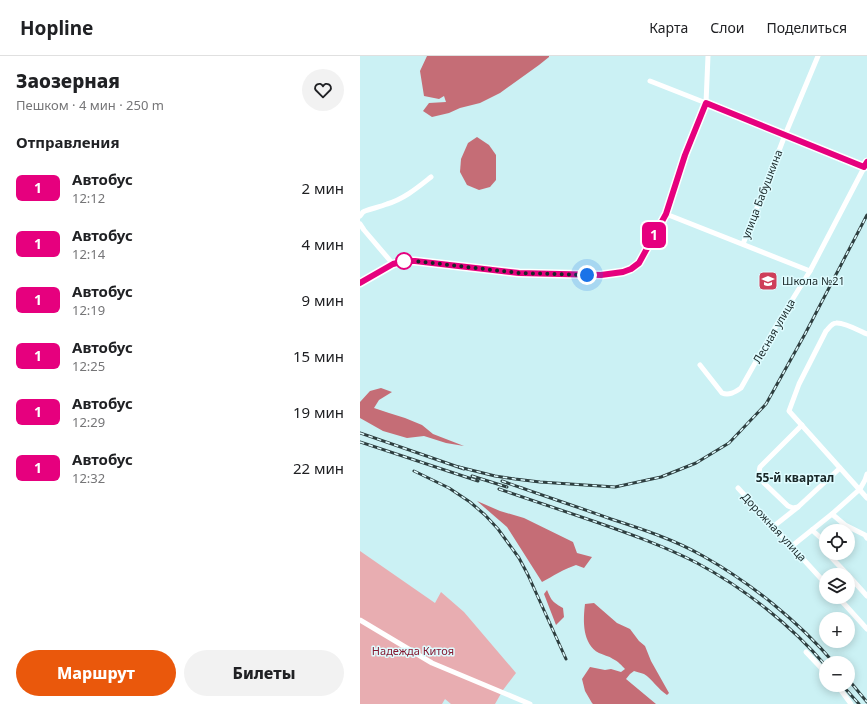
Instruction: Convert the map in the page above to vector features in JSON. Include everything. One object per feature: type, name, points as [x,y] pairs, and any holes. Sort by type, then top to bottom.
[{"type":"street","points":[[360,283],[393,264],[405,261],[519,273],[601,275],[623,272],[635,267],[639,263],[666,214],[685,155],[706,103],[708,56]]},
{"type":"street","name":"улица Бабушкина","points":[[743,244],[785,135],[818,56]]},
{"type":"street","points":[[650,81],[864,167]]},
{"type":"street","name":"Лесная улица","points":[[700,365],[722,392],[730,394],[741,388],[810,270],[867,162]]},
{"type":"street","points":[[360,216],[363,212],[401,199],[414,191],[431,177]]},
{"type":"street","points":[[666,214],[810,270]]},
{"type":"street","points":[[360,224],[393,264]]},
{"type":"street","points":[[867,334],[842,323],[832,324],[826,330],[799,384],[789,411],[867,498]]},
{"type":"street","points":[[798,507],[790,508],[764,483],[759,475],[759,471],[760,467],[802,425]]},
{"type":"street","points":[[774,526],[798,507],[840,468]]},
{"type":"street","points":[[792,546],[860,489],[866,480],[867,474]]},
{"type":"street","name":"Дорожная улица","points":[[738,488],[819,576]]},
{"type":"street","points":[[832,514],[845,525],[865,535],[867,538]]},
{"type":"street","points":[[812,530],[819,536]]},
{"type":"street","points":[[834,560],[842,568]]},
{"type":"street","points":[[855,583],[867,596]]},
{"type":"street","points":[[844,604],[867,629]]},
{"type":"street","points":[[360,620],[432,663],[530,704]]},
{"type":"street","points":[[806,652],[819,666]]},
{"type":"street","points":[[842,692],[851,704]]},
{"type":"green space","name":"Надежда Китоя","points":[[360,551],[435,603],[441,592],[464,612],[516,673],[503,690],[495,704],[451,704],[445,699],[442,704],[360,704]]},
{"type":"shaded area","points":[[427,56],[549,57],[500,93],[480,103],[432,117],[423,111],[429,103],[446,102],[444,96],[439,99],[424,96],[420,71]]},
{"type":"shaded area","points":[[477,137],[489,145],[496,155],[496,180],[490,187],[479,190],[467,185],[460,172],[461,159],[468,143]]},
{"type":"shaded area","points":[[381,388],[392,392],[379,400],[374,408],[422,425],[433,434],[464,446],[446,443],[424,436],[407,438],[383,431],[360,418],[360,402],[370,391]]},
{"type":"shaded area","points":[[477,501],[500,511],[524,518],[573,542],[577,553],[592,557],[584,568],[576,565],[542,582],[507,527]]},
{"type":"shaded area","points":[[547,590],[553,601],[563,608],[564,617],[556,625],[544,594]]},
{"type":"shaded area","points":[[594,603],[617,623],[630,629],[645,646],[651,661],[669,693],[667,695],[664,693],[644,674],[634,671],[626,679],[656,704],[592,703],[585,691],[582,679],[590,667],[605,670],[611,669],[621,672],[625,669],[615,660],[593,649],[589,644],[584,624],[585,604]]},
{"type":"railway","points":[[459,467],[495,476],[515,479],[615,487],[661,477],[696,463],[729,443],[766,404],[805,334],[867,215]]},
{"type":"railway","points":[[360,433],[464,469]]},
{"type":"railway","points":[[360,442],[478,481]]},
{"type":"railway","points":[[414,471],[449,488],[470,502],[498,529],[519,558],[528,575],[566,659]]},
{"type":"railway","points":[[472,476],[507,487]]},
{"type":"railway","points":[[502,481],[658,535],[703,556],[739,578],[773,604],[806,633],[827,656]]},
{"type":"railway","points":[[499,489],[634,536],[697,563],[732,584],[766,608],[798,636],[819,658]]},
{"type":"railway","points":[[855,687],[867,702]]},
{"type":"railway","points":[[848,692],[859,704]]},
{"type":"bus line","name":"1","points":[[360,283],[393,264],[405,261],[519,273],[601,275],[623,272],[635,267],[639,263],[666,214],[685,155],[706,103],[864,167],[867,162]]},
{"type":"place","name":"Школа №21","points":[[768,281]]},
{"type":"district","name":"55-й квартал","points":[[795,478]]},
{"type":"route","points":[[404,261],[519,273],[587,275]]}]
